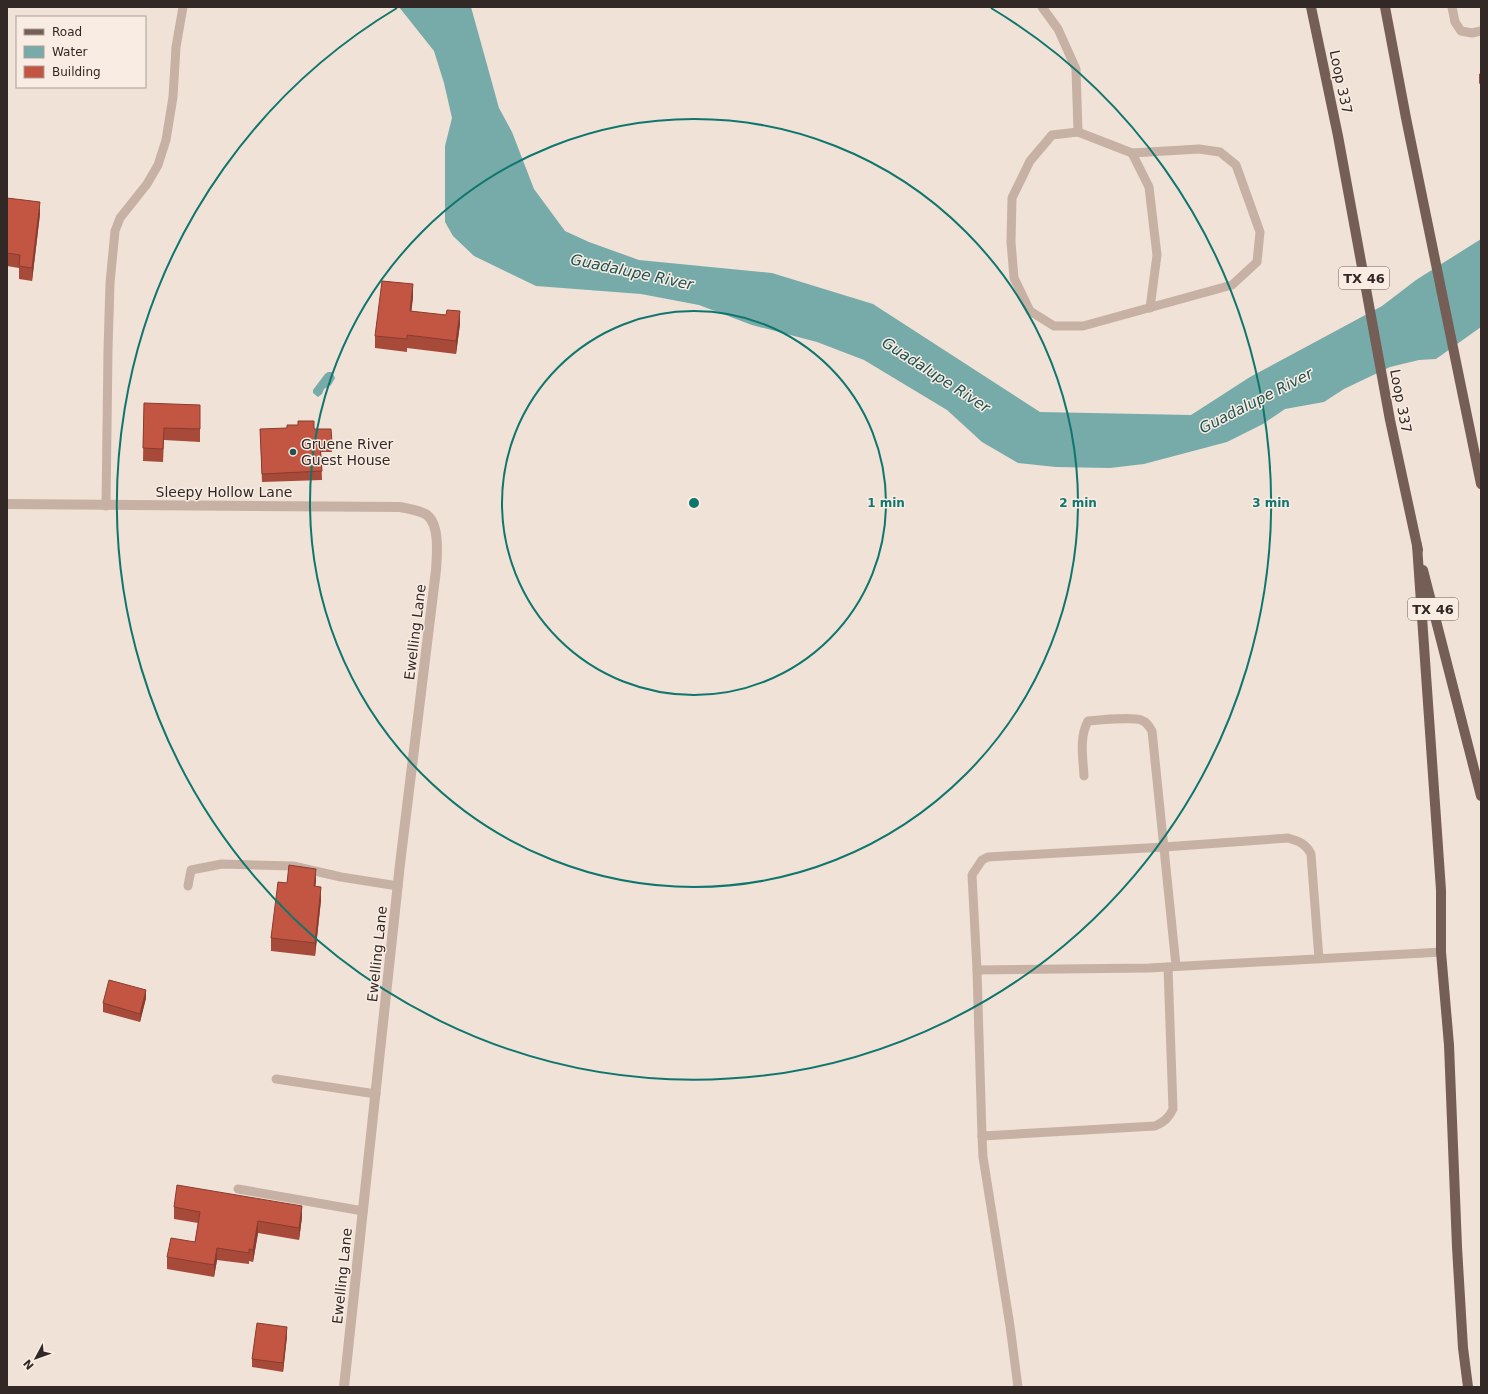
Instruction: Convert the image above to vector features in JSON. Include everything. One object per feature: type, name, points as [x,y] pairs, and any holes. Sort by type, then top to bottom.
[{"type":"main road","name":"Loop 337","points":[[1311,7],[1338,136],[1390,420],[1417,545],[1481,796]]},
{"type":"main road","points":[[1385,7],[1406,118],[1481,484]]},
{"type":"main road","points":[[1417,545],[1441,890],[1441,952],[1449,1046],[1457,1247],[1463,1348],[1468,1387]]},
{"type":"street","name":"Sleepy Hollow Lane","points":[[7,504],[106,506],[400,507],[418,511],[428,516],[435,525]]},
{"type":"street","name":"Ewelling Lane","points":[[344,1387],[398,886],[436,570],[437,552],[435,525]]},
{"type":"lane","points":[[106,506],[110,283],[115,231],[120,218],[147,184],[158,165],[166,140],[173,97],[176,47],[183,7]]},
{"type":"lane","points":[[1042,7],[1058,29],[1076,69],[1078,132]]},
{"type":"lane","points":[[1452,7],[1455,22],[1461,32],[1472,33],[1481,31]]},
{"type":"lane","points":[[1078,132],[1132,152],[1198,149],[1220,152],[1236,165],[1260,232],[1257,262],[1232,285],[1083,326],[1054,326],[1030,311],[1014,278],[1011,242],[1012,198],[1030,161],[1052,135],[1078,132]]},
{"type":"lane","points":[[1132,152],[1149,187],[1150,194],[1157,255],[1150,308]]},
{"type":"lane","points":[[982,1136],[1155,1126],[1170,1117],[1173,1109],[1172,967],[1164,847],[1152,731],[1147,723],[1140,719],[1097,720],[1088,722],[1084,729],[1083,737],[1084,776]]},
{"type":"lane","points":[[1018,1387],[1010,1326],[983,1157],[978,970],[972,875],[982,860],[988,857],[1288,838],[1303,843],[1311,854],[1319,959]]},
{"type":"lane","points":[[188,886],[191,870],[222,864],[293,866],[341,877],[398,886]]},
{"type":"lane","points":[[978,970],[1172,967],[1441,952]]},
{"type":"lane","points":[[276,1079],[376,1094]]},
{"type":"lane","points":[[238,1189],[363,1212]]},
{"type":"water","name":"Guadalupe River","points":[[399,7],[471,7],[499,108],[512,132],[534,189],[565,231],[589,242],[639,260],[772,273],[873,304],[1040,412],[1191,415],[1250,377],[1382,306],[1416,280],[1481,239],[1481,327],[1436,359],[1419,360],[1390,367],[1344,389],[1324,402],[1285,409],[1263,424],[1227,442],[1144,464],[1110,468],[1056,467],[1018,463],[982,442],[947,410],[864,360],[817,342],[752,325],[699,305],[641,294],[536,286],[474,256],[453,236],[445,222],[445,146],[452,118],[444,83],[434,51]]},
{"type":"water","points":[[328,372],[332,372],[335,378],[331,385],[324,389],[322,394],[318,397],[313,393],[313,390]]},
{"type":"building","points":[[7,198],[40,202],[32,268],[19,266],[20,255],[7,253]]},
{"type":"building","points":[[382,281],[413,284],[410,311],[446,315],[447,310],[460,311],[456,341],[407,335],[407,339],[375,336]]},
{"type":"building","points":[[144,403],[200,405],[200,429],[164,428],[163,449],[143,448]]},
{"type":"building","name":"Gruene River Guest House","points":[[298,421],[314,421],[314,429],[331,429],[332,443],[320,444],[322,471],[262,474],[260,429],[287,428],[287,425],[298,425]]},
{"type":"building","points":[[289,865],[316,869],[314,886],[321,887],[315,943],[271,938],[278,882],[287,883]]},
{"type":"building","points":[[109,980],[146,990],[140,1014],[103,1003]]},
{"type":"building","points":[[177,1185],[302,1206],[299,1228],[258,1221],[253,1250],[249,1249],[249,1253],[217,1248],[214,1265],[167,1257],[171,1238],[195,1242],[200,1212],[174,1207]]},
{"type":"building","points":[[257,1323],[287,1327],[283,1363],[252,1359]]},
{"type":"place","name":"Gruene River Guest House","points":[[293,452]]}]
